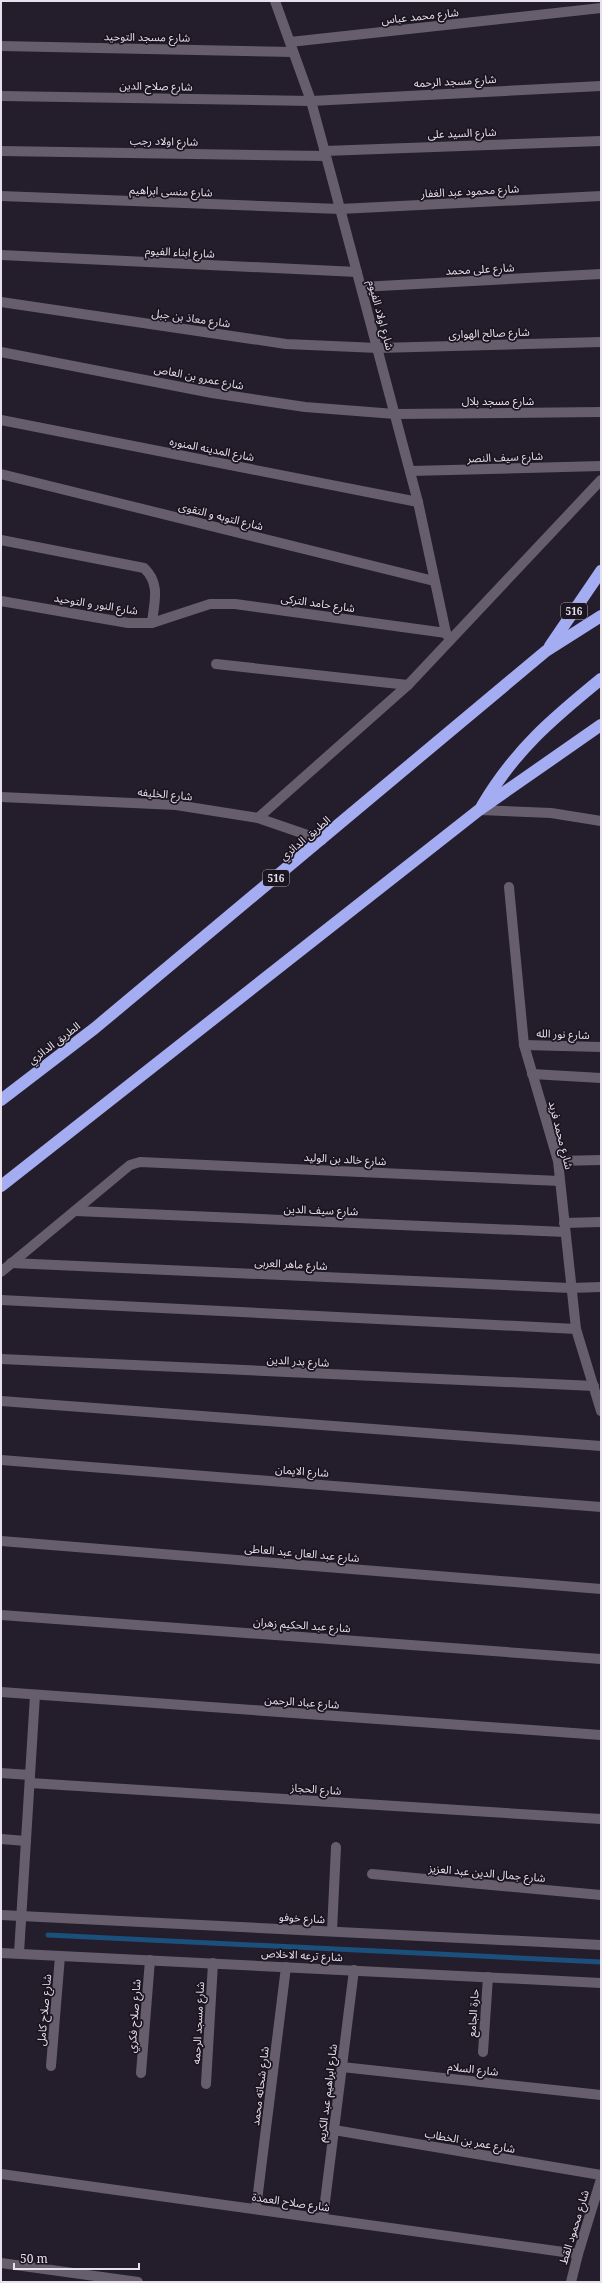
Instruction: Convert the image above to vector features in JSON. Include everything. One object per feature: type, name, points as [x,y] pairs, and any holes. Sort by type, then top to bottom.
[{"type":"highway","name":"الطريق الدائري","points":[[546,651],[601,571]]},
{"type":"highway","name":"الطريق الدائري","points":[[1,1100],[95,1028],[322,840],[546,651],[601,616]]},
{"type":"highway","points":[[479,810],[496,781],[539,731],[601,679]]},
{"type":"highway","points":[[1,1186],[479,810],[601,725]]},
{"type":"street","name":"شارع اولاد الفيوم","points":[[275,1],[311,101],[418,502],[434,581],[448,636]]},
{"type":"street","name":"شارع محمد عباس","points":[[292,47],[601,8]]},
{"type":"street","name":"شارع مسجد التوحيد","points":[[1,46],[292,47]]},
{"type":"street","name":"شارع مسجد الرحمه","points":[[311,101],[601,86]]},
{"type":"street","name":"شارع صلاح الدين","points":[[1,96],[311,101]]},
{"type":"street","name":"شارع السيد على","points":[[325,153],[601,141]]},
{"type":"street","name":"شارع اولاد رجب","points":[[1,151],[325,153]]},
{"type":"street","name":"شارع منسى ابراهيم","points":[[1,196],[340,209]]},
{"type":"street","name":"شارع محمود عبد الغفار","points":[[340,209],[601,196]]},
{"type":"street","name":"شارع ابناء الفيوم","points":[[1,255],[357,272]]},
{"type":"street","name":"شارع على محمد","points":[[361,287],[601,274]]},
{"type":"street","name":"شارع معاذ بن جبل","points":[[1,302],[286,344],[378,348]]},
{"type":"street","name":"شارع صالح الهوارى","points":[[378,348],[601,342]]},
{"type":"street","name":"شارع عمرو بن العاص","points":[[1,352],[212,393],[305,406],[394,414]]},
{"type":"street","name":"شارع مسجد بلال","points":[[394,414],[601,412]]},
{"type":"street","name":"شارع المدينه المنوره","points":[[1,420],[418,502]]},
{"type":"street","name":"شارع سيف النصر","points":[[410,471],[601,466]]},
{"type":"street","name":"شارع التوبه و التقوى","points":[[1,474],[434,581]]},
{"type":"street","points":[[258,818],[408,685],[448,636],[601,480]]},
{"type":"street","points":[[1,540],[144,568],[152,575],[156,585],[152,623]]},
{"type":"street","name":"شارع النور و التوحيد","points":[[1,601],[128,623],[152,623],[186,611]]},
{"type":"street","name":"شارع حامد التركى","points":[[186,611],[210,604],[235,604],[448,636]]},
{"type":"street","points":[[216,664],[408,685]]},
{"type":"street","name":"شارع الخليفه","points":[[1,797],[176,805],[258,818],[322,840]]},
{"type":"street","points":[[479,810],[551,813],[601,821]]},
{"type":"street","name":"شارع محمد فريد","points":[[509,887],[524,1045],[558,1161],[570,1288],[576,1329],[601,1411]]},
{"type":"street","name":"شارع نور الله","points":[[524,1045],[601,1047]]},
{"type":"street","points":[[532,1074],[601,1078]]},
{"type":"street","points":[[558,1161],[601,1160]]},
{"type":"street","name":"شارع خالد بن الوليد","points":[[75,1211],[130,1164],[146,1161],[560,1182]]},
{"type":"street","points":[[1,1272],[75,1211]]},
{"type":"street","name":"شارع سيف الدين","points":[[75,1211],[565,1228],[601,1222]]},
{"type":"street","name":"شارع ماهر العربى","points":[[11,1263],[570,1288],[601,1287]]},
{"type":"street","points":[[1,1300],[576,1329]]},
{"type":"street","name":"شارع بدر الدين","points":[[1,1360],[594,1386]]},
{"type":"street","points":[[1,1401],[601,1446]]},
{"type":"street","name":"شارع الايمان","points":[[1,1460],[601,1507]]},
{"type":"street","name":"شارع عبد العال عبد العاطى","points":[[1,1541],[601,1589]]},
{"type":"street","name":"شارع عبد الحكيم زهران","points":[[1,1615],[601,1659]]},
{"type":"street","name":"شارع عباد الرحمن","points":[[1,1692],[601,1735]]},
{"type":"street","points":[[19,1953],[35,1695]]},
{"type":"street","name":"شارع الحجاز","points":[[1,1773],[30,1779],[601,1818]]},
{"type":"street","points":[[1,1839],[26,1841]]},
{"type":"street","points":[[332,1932],[336,1847]]},
{"type":"street","name":"شارع جمال الدين عبد العزيز","points":[[372,1874],[601,1895]]},
{"type":"street","name":"شارع خوفو","points":[[1,1915],[601,1945]]},
{"type":"street","name":"شارع ترعه الاخلاص","points":[[1,1953],[601,1983]]},
{"type":"street","name":"شارع صلاح كامل","points":[[51,2066],[60,1956]]},
{"type":"street","name":"شارع صلاح فكري","points":[[141,2073],[150,1960]]},
{"type":"street","name":"شارع مسجد الرحمه","points":[[206,2084],[213,1963]]},
{"type":"street","name":"شارع شحاته محمد","points":[[256,2209],[286,1967]]},
{"type":"street","name":"شارع ابراهيم عبد الكريم","points":[[323,2218],[354,1970]]},
{"type":"street","name":"حارة الجامع","points":[[483,2052],[488,1977]]},
{"type":"street","name":"شارع السلام","points":[[342,2067],[601,2095]]},
{"type":"street","name":"شارع عمر بن الخطاب","points":[[334,2130],[601,2175]]},
{"type":"street","name":"شارع صلاح العمدة","points":[[1,2174],[578,2254]]},
{"type":"street","name":"شارع محمود القط","points":[[571,2282],[601,2179]]},
{"type":"street","points":[[1,2263],[138,2282]]},
{"type":"waterway","points":[[48,1935],[601,1962]]}]
